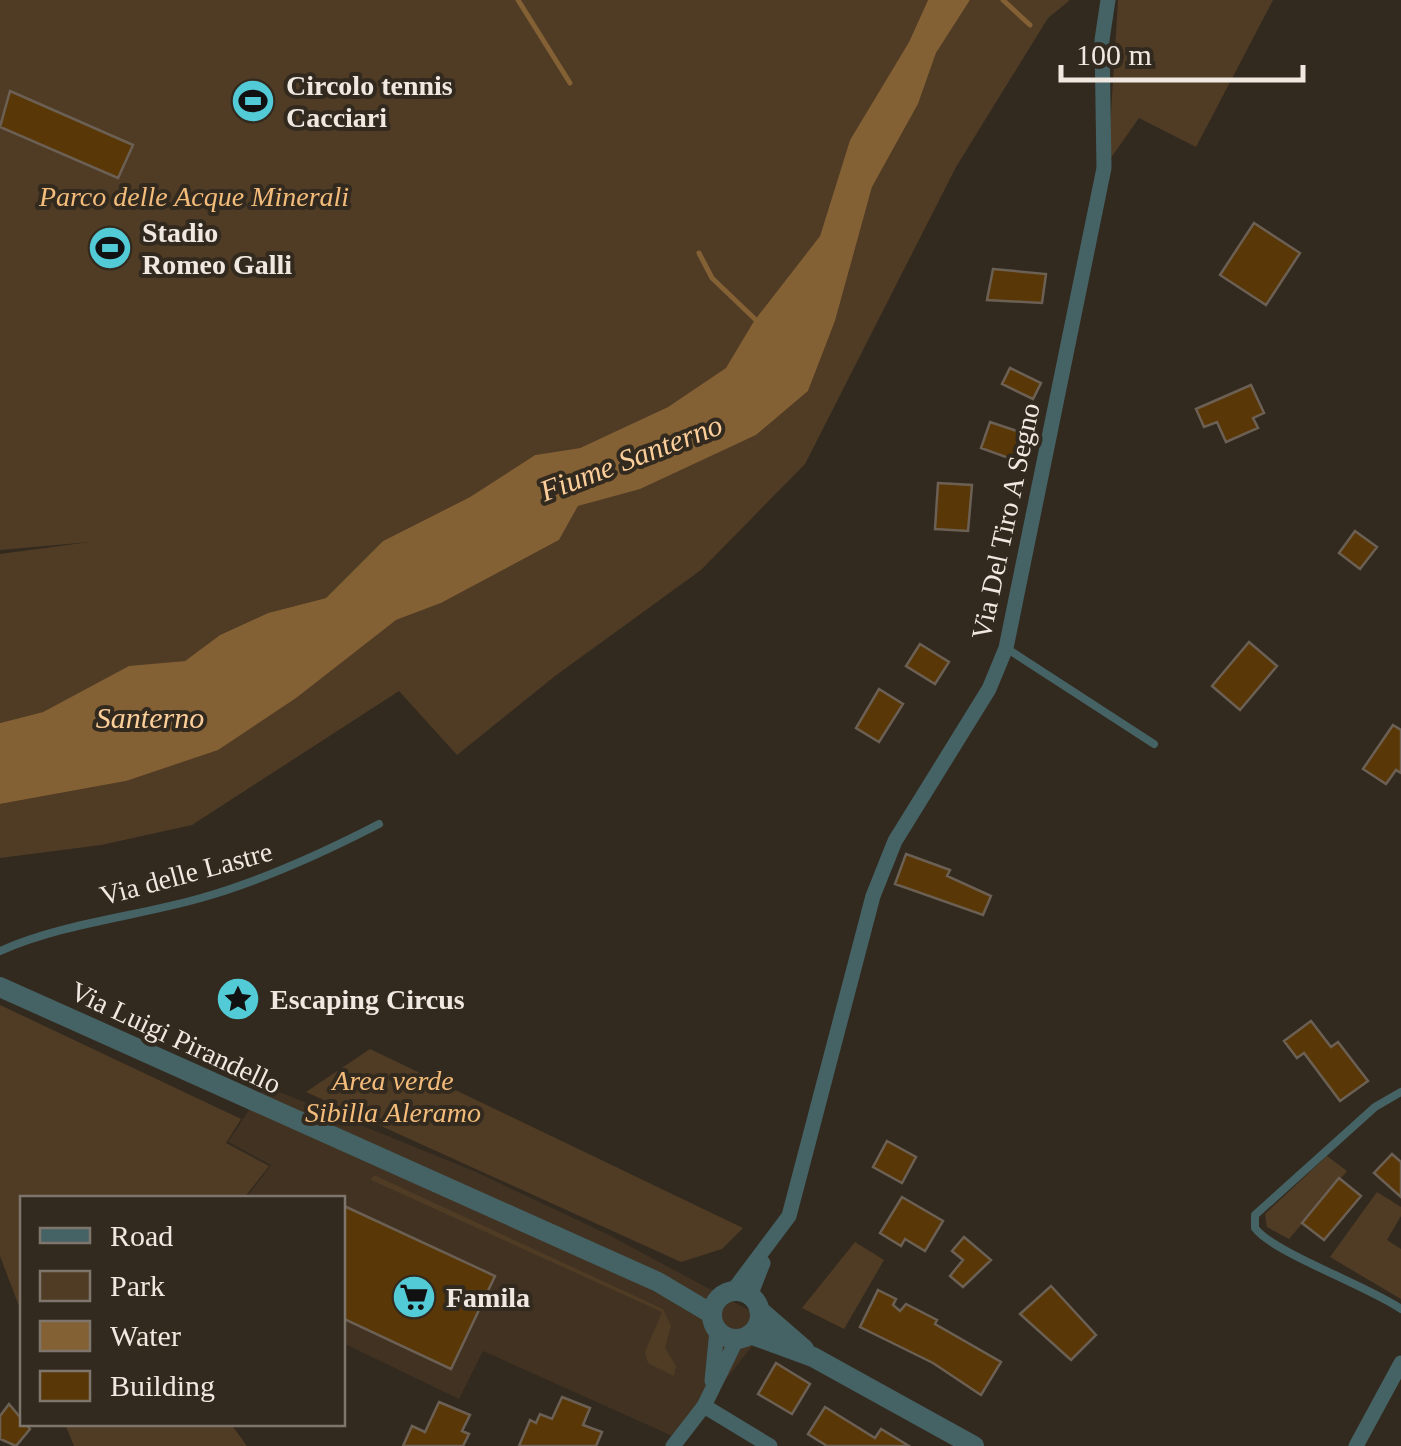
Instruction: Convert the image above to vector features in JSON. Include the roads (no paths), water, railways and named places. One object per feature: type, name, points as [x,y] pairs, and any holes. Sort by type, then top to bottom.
[{"type":"street","name":"Via Del Tiro A Segno","points":[[708,1399],[732,1307],[790,1216],[874,896],[896,841],[989,690],[1006,648],[1104,168],[1102,40],[1108,0]]},
{"type":"street","name":"Via Luigi Pirandello","points":[[0,987],[658,1282],[732,1307],[813,1357],[974,1446]]},
{"type":"street","name":"Via Luigi Pirandello","points":[[732,1307],[744,1337],[813,1357]]},
{"type":"street","points":[[673,1446],[708,1399],[744,1337],[758,1324],[732,1307]]},
{"type":"street","points":[[1356,1446],[1401,1363]]},
{"type":"street","points":[[708,1399],[770,1446]]},
{"type":"lane","points":[[1006,648],[1154,744]]},
{"type":"lane","name":"Via delle Lastre","points":[[0,951],[36,934],[200,898],[296,866],[379,824]]},
{"type":"lane","points":[[1401,1092],[1374,1108],[1255,1215],[1255,1228],[1275,1246],[1363,1286],[1401,1309]]},
{"type":"water","name":"Santerno","points":[[928,0],[970,0],[936,53],[918,104],[872,187],[835,321],[808,391],[756,435],[640,489],[578,506],[559,540],[441,603],[396,620],[296,698],[218,750],[126,781],[0,804],[0,723],[43,712],[129,666],[185,661],[220,635],[268,613],[326,598],[383,541],[470,497],[535,455],[580,448],[668,407],[726,368],[754,321],[820,236],[850,140],[909,42]]},
{"type":"waterway","points":[[518,0],[570,83]]},
{"type":"waterway","points":[[1003,0],[1030,25]]},
{"type":"waterway","points":[[699,253],[712,278],[758,322]]},
{"type":"place","name":"Circolo tennis Cacciari","points":[[253,101]]},
{"type":"place","name":"Stadio Romeo Galli","points":[[110,248]]},
{"type":"place","name":"Escaping Circus","points":[[238,999]]},
{"type":"place","name":"Famila","points":[[414,1297]]},
{"type":"park label","name":"Parco delle Acque Minerali","points":[[194,196]]},
{"type":"park label","name":"Area verde Sibilla Aleramo","points":[[393,1096]]},
{"type":"water label","name":"Fiume Santerno","points":[[631,458]]}]
